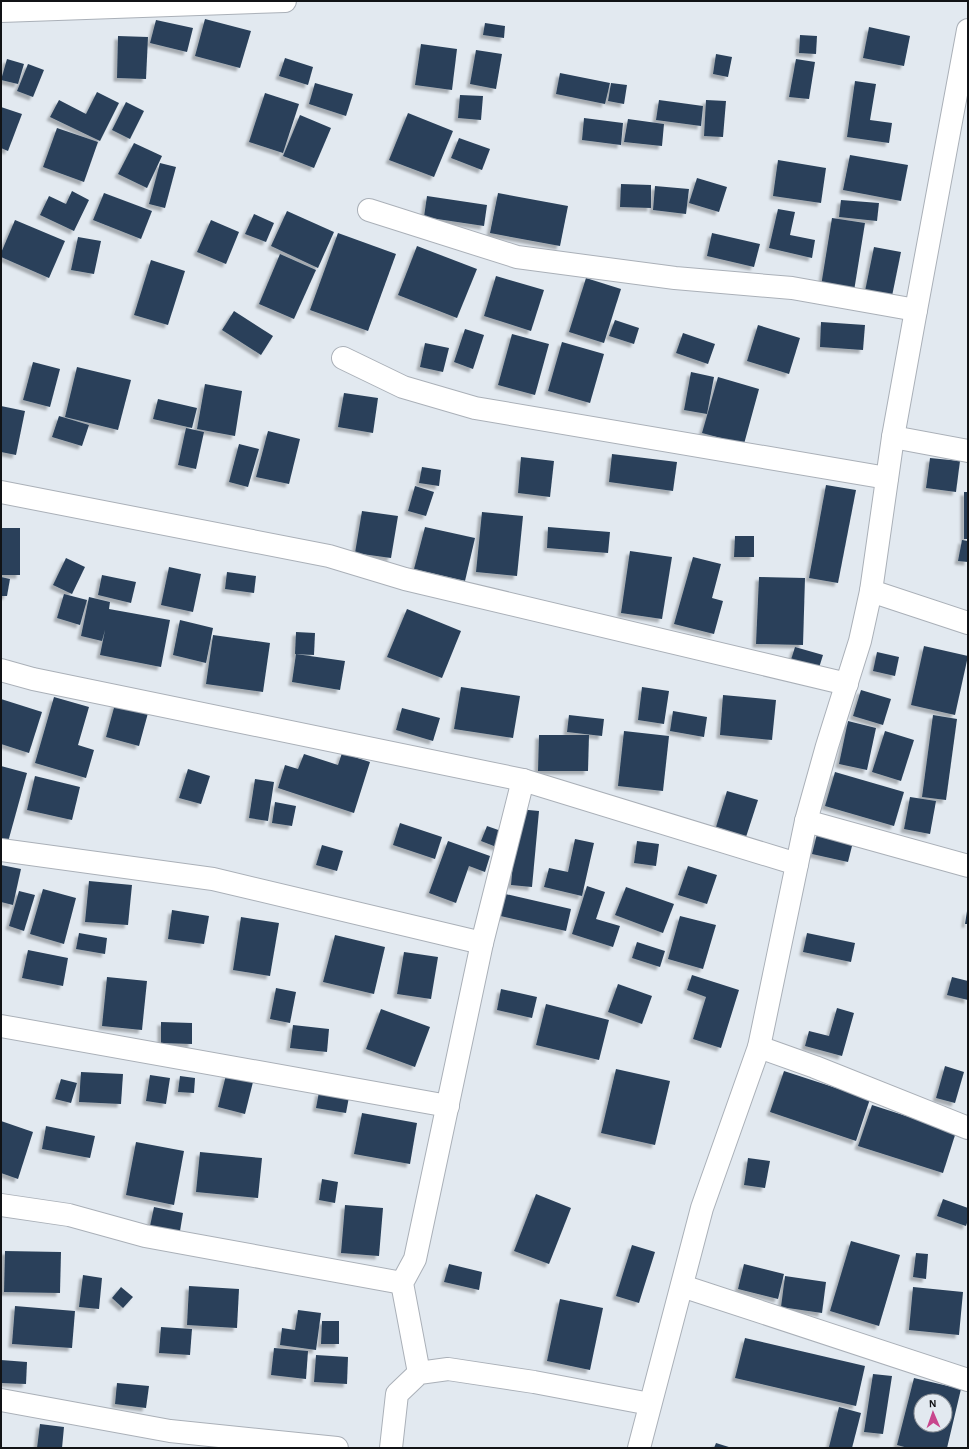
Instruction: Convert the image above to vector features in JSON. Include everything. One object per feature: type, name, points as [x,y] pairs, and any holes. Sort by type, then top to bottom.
[{"type":"street","points":[[1,11],[285,1]]},
{"type":"street","points":[[639,1448],[702,1208],[759,1047],[806,821],[860,641],[871,591],[893,438],[968,30]]},
{"type":"street","points":[[369,210],[517,257],[675,278],[792,288],[916,310]]},
{"type":"street","points":[[343,358],[403,386],[475,408],[887,478]]},
{"type":"street","points":[[893,438],[968,451]]},
{"type":"street","points":[[1,492],[329,556],[405,579],[847,684]]},
{"type":"street","points":[[871,591],[968,623]]},
{"type":"street","points":[[1,670],[33,679],[523,780],[797,864]]},
{"type":"street","points":[[418,1373],[402,1283],[415,1259],[482,943],[523,780]]},
{"type":"street","points":[[806,821],[968,866]]},
{"type":"street","points":[[1,850],[213,879],[482,943]]},
{"type":"street","points":[[1,1026],[448,1106]]},
{"type":"street","points":[[759,1047],[815,1067],[968,1128]]},
{"type":"street","points":[[1,1205],[69,1215],[145,1236],[402,1283]]},
{"type":"street","points":[[682,1286],[968,1380]]},
{"type":"street","points":[[391,1448],[397,1394],[418,1373],[448,1369],[534,1382],[650,1404]]},
{"type":"street","points":[[1,1400],[170,1431],[336,1448]]},
{"type":"building","points":[[205,19],[251,31],[240,68],[195,56]]},
{"type":"building","points":[[156,20],[193,28],[187,52],[150,43]]},
{"type":"building","points":[[485,23],[505,26],[504,38],[483,35]]},
{"type":"building","points":[[869,27],[910,36],[904,66],[863,58]]},
{"type":"building","points":[[800,35],[817,36],[816,54],[799,53]]},
{"type":"building","points":[[118,36],[148,37],[146,79],[117,78]]},
{"type":"building","points":[[421,44],[457,49],[452,90],[415,85]]},
{"type":"building","points":[[476,50],[502,54],[496,89],[470,84]]},
{"type":"building","points":[[716,54],[732,57],[728,77],[713,74]]},
{"type":"building","points":[[285,58],[313,67],[308,85],[279,76]]},
{"type":"building","points":[[7,59],[24,64],[18,84],[1,80]]},
{"type":"building","points":[[796,59],[815,62],[809,99],[789,97]]},
{"type":"building","points":[[28,64],[44,70],[33,97],[17,91]]},
{"type":"building","points":[[560,73],[610,83],[605,104],[556,94]]},
{"type":"building","points":[[855,81],[876,84],[870,120],[892,123],[889,143],[847,137]]},
{"type":"building","points":[[315,83],[353,94],[346,116],[309,104]]},
{"type":"building","points":[[611,83],[627,85],[624,104],[608,101]]},
{"type":"building","points":[[97,92],[119,103],[100,141],[50,117],[59,100],[86,114]]},
{"type":"building","points":[[265,93],[299,104],[283,153],[249,142]]},
{"type":"building","points":[[460,95],[483,96],[481,120],[458,118]]},
{"type":"building","points":[[659,100],[703,106],[701,126],[656,120]]},
{"type":"building","points":[[706,100],[726,101],[723,137],[704,136]]},
{"type":"building","points":[[126,102],[144,111],[130,139],[112,130]]},
{"type":"building","points":[[1,107],[22,114],[8,151],[1,148]]},
{"type":"building","points":[[408,113],[453,131],[434,177],[389,160]]},
{"type":"building","points":[[300,115],[331,128],[314,168],[283,156]]},
{"type":"building","points":[[584,118],[623,123],[621,145],[582,140]]},
{"type":"building","points":[[628,119],[664,124],[662,146],[624,142]]},
{"type":"building","points":[[57,128],[98,142],[84,182],[43,167]]},
{"type":"building","points":[[459,138],[490,149],[482,170],[451,158]]},
{"type":"building","points":[[134,143],[162,156],[147,188],[118,174]]},
{"type":"building","points":[[850,155],[908,165],[901,201],[843,190]]},
{"type":"building","points":[[778,160],[826,168],[821,203],[773,196]]},
{"type":"building","points":[[160,163],[176,167],[165,208],[149,204]]},
{"type":"building","points":[[697,178],[727,187],[719,212],[689,203]]},
{"type":"building","points":[[621,184],[651,185],[651,208],[620,207]]},
{"type":"building","points":[[655,186],[689,189],[686,214],[653,210]]},
{"type":"building","points":[[72,191],[89,200],[74,231],[40,215],[49,196],[66,204]]},
{"type":"building","points":[[104,193],[152,211],[141,239],[93,220]]},
{"type":"building","points":[[498,193],[568,206],[560,246],[490,233]]},
{"type":"building","points":[[427,196],[487,205],[484,226],[424,217]]},
{"type":"building","points":[[841,200],[879,203],[877,221],[839,217]]},
{"type":"building","points":[[778,209],[795,212],[790,235],[815,240],[812,258],[769,248]]},
{"type":"building","points":[[287,211],[334,232],[318,268],[271,246]]},
{"type":"building","points":[[254,214],[274,223],[266,242],[245,234]]},
{"type":"building","points":[[832,218],[865,223],[854,291],[821,286]]},
{"type":"building","points":[[15,220],[65,241],[49,278],[1,257],[1,253]]},
{"type":"building","points":[[211,220],[239,232],[226,264],[197,252]]},
{"type":"building","points":[[338,233],[396,254],[368,331],[310,310]]},
{"type":"building","points":[[712,233],[760,244],[754,267],[707,256]]},
{"type":"building","points":[[78,237],[101,241],[94,274],[71,270]]},
{"type":"building","points":[[417,246],[477,269],[457,318],[398,295]]},
{"type":"building","points":[[874,247],[901,252],[891,301],[864,296]]},
{"type":"building","points":[[280,254],[316,270],[294,319],[259,304]]},
{"type":"building","points":[[151,260],[185,271],[168,325],[134,315]]},
{"type":"building","points":[[496,276],[544,290],[531,331],[484,316]]},
{"type":"building","points":[[586,278],[621,289],[604,343],[569,332]]},
{"type":"building","points":[[234,311],[273,336],[261,355],[222,330]]},
{"type":"building","points":[[615,320],[639,328],[634,344],[609,336]]},
{"type":"building","points":[[821,322],[865,325],[863,350],[820,347]]},
{"type":"building","points":[[758,325],[800,338],[789,374],[747,361]]},
{"type":"building","points":[[465,329],[484,335],[473,369],[454,362]]},
{"type":"building","points":[[683,333],[715,344],[708,364],[676,353]]},
{"type":"building","points":[[512,334],[549,344],[535,395],[498,385]]},
{"type":"building","points":[[562,342],[604,354],[590,403],[548,391]]},
{"type":"building","points":[[425,343],[449,348],[443,372],[420,367]]},
{"type":"building","points":[[33,362],[60,369],[50,407],[23,400]]},
{"type":"building","points":[[77,367],[131,380],[118,430],[65,417]]},
{"type":"building","points":[[691,372],[714,377],[707,414],[684,410]]},
{"type":"building","points":[[718,377],[759,389],[744,444],[702,433]]},
{"type":"building","points":[[205,384],[242,391],[235,436],[197,429]]},
{"type":"building","points":[[344,393],[378,398],[373,433],[338,427]]},
{"type":"building","points":[[158,399],[197,408],[192,428],[153,419]]},
{"type":"building","points":[[1,406],[25,411],[16,455],[1,452]]},
{"type":"building","points":[[59,416],[89,425],[82,446],[52,437]]},
{"type":"building","points":[[186,428],[204,432],[196,469],[178,465]]},
{"type":"building","points":[[268,431],[300,439],[289,484],[256,477]]},
{"type":"building","points":[[239,444],[259,449],[248,487],[229,482]]},
{"type":"building","points":[[612,454],[677,462],[673,491],[609,482]]},
{"type":"building","points":[[521,457],[554,461],[550,497],[518,493]]},
{"type":"building","points":[[930,458],[960,461],[956,492],[926,488]]},
{"type":"building","points":[[422,467],[441,470],[439,486],[419,483]]},
{"type":"building","points":[[826,485],[856,490],[838,583],[809,578]]},
{"type":"building","points":[[415,486],[434,492],[426,516],[408,511]]},
{"type":"building","points":[[964,492],[968,492],[968,539],[964,539]]},
{"type":"building","points":[[362,511],[398,516],[391,558],[355,553]]},
{"type":"building","points":[[482,512],[523,516],[517,576],[476,572]]},
{"type":"building","points":[[425,527],[475,538],[465,581],[414,569]]},
{"type":"building","points":[[548,527],[610,532],[608,553],[547,548]]},
{"type":"building","points":[[1,528],[20,528],[20,575],[1,575]]},
{"type":"building","points":[[735,536],[754,536],[754,557],[734,557]]},
{"type":"building","points":[[962,540],[968,541],[968,562],[958,561]]},
{"type":"building","points":[[630,551],[672,557],[662,619],[621,613]]},
{"type":"building","points":[[693,557],[721,564],[712,598],[723,601],[714,634],[674,624]]},
{"type":"building","points":[[66,558],[85,567],[72,594],[53,585]]},
{"type":"building","points":[[169,567],[201,574],[193,612],[161,605]]},
{"type":"building","points":[[227,572],[256,576],[254,593],[225,589]]},
{"type":"building","points":[[102,575],[136,582],[131,603],[98,595]]},
{"type":"building","points":[[1,577],[10,579],[7,596],[1,596]]},
{"type":"building","points":[[759,577],[805,578],[803,645],[756,644]]},
{"type":"building","points":[[64,594],[87,600],[80,625],[57,618]]},
{"type":"building","points":[[89,597],[110,602],[109,609],[170,620],[161,667],[100,655],[105,630],[102,641],[81,636]]},
{"type":"building","points":[[407,609],[461,631],[442,678],[387,657]]},
{"type":"building","points":[[180,620],[213,628],[206,663],[173,655]]},
{"type":"building","points":[[296,632],[315,633],[314,655],[295,654]]},
{"type":"building","points":[[213,635],[270,643],[263,692],[206,684]]},
{"type":"building","points":[[924,646],[968,656],[955,715],[911,705]]},
{"type":"building","points":[[795,647],[823,655],[817,674],[789,666]]},
{"type":"building","points":[[877,652],[899,657],[895,676],[873,671]]},
{"type":"building","points":[[296,654],[345,661],[340,690],[292,682]]},
{"type":"building","points":[[461,687],[520,696],[513,738],[454,729]]},
{"type":"building","points":[[642,687],[669,691],[664,724],[638,720]]},
{"type":"building","points":[[861,690],[891,699],[883,725],[853,716]]},
{"type":"building","points":[[723,695],[776,700],[772,740],[720,735]]},
{"type":"building","points":[[54,697],[89,707],[78,745],[94,750],[86,778],[35,763]]},
{"type":"building","points":[[1,699],[42,712],[29,753],[1,744]]},
{"type":"building","points":[[115,704],[148,713],[139,746],[106,737]]},
{"type":"building","points":[[402,708],[440,718],[433,741],[396,730]]},
{"type":"building","points":[[673,711],[707,717],[704,737],[670,731]]},
{"type":"building","points":[[569,715],[604,719],[602,736],[567,732]]},
{"type":"building","points":[[933,715],[957,719],[946,800],[922,797]]},
{"type":"building","points":[[848,721],[876,728],[867,770],[839,764]]},
{"type":"building","points":[[624,731],[669,736],[663,791],[618,786]]},
{"type":"building","points":[[885,731],[914,740],[901,781],[872,772]]},
{"type":"building","points":[[539,735],[589,735],[588,771],[538,771]]},
{"type":"building","points":[[342,753],[370,762],[354,813],[278,788],[285,765],[298,769],[304,754],[338,765]]},
{"type":"building","points":[[1,766],[27,773],[8,842],[1,840]]},
{"type":"building","points":[[188,769],[210,776],[201,804],[179,798]]},
{"type":"building","points":[[835,772],[904,792],[894,826],[825,806]]},
{"type":"building","points":[[35,776],[80,787],[72,820],[27,810]]},
{"type":"building","points":[[255,779],[274,782],[268,821],[249,818]]},
{"type":"building","points":[[727,791],[758,800],[746,837],[716,827]]},
{"type":"building","points":[[910,797],[936,801],[930,834],[904,829]]},
{"type":"building","points":[[275,802],[296,806],[292,826],[272,823]]},
{"type":"building","points":[[518,809],[539,811],[532,887],[511,885]]},
{"type":"building","points":[[400,823],[442,837],[435,859],[393,845]]},
{"type":"building","points":[[487,826],[504,832],[499,848],[481,841]]},
{"type":"building","points":[[817,834],[853,842],[848,862],[812,854]]},
{"type":"building","points":[[575,839],[594,843],[582,896],[544,887],[549,868],[568,872]]},
{"type":"building","points":[[448,841],[490,856],[485,872],[469,866],[456,903],[429,893]]},
{"type":"building","points":[[637,841],[659,844],[656,866],[634,863]]},
{"type":"building","points":[[322,845],[343,851],[337,871],[316,865]]},
{"type":"building","points":[[1,865],[21,869],[13,905],[1,902]]},
{"type":"building","points":[[688,866],[717,875],[707,904],[678,895]]},
{"type":"building","points":[[89,881],[132,885],[128,925],[85,922]]},
{"type":"building","points":[[587,886],[605,892],[596,919],[620,926],[613,947],[572,934]]},
{"type":"building","points":[[626,887],[674,904],[663,933],[615,915]]},
{"type":"building","points":[[43,889],[76,898],[64,944],[30,934]]},
{"type":"building","points":[[19,891],[35,895],[24,931],[9,926]]},
{"type":"building","points":[[501,893],[571,909],[566,931],[496,915]]},
{"type":"building","points":[[172,910],[209,916],[204,944],[168,939]]},
{"type":"building","points":[[967,911],[968,924],[965,924]]},
{"type":"building","points":[[680,916],[716,925],[703,969],[668,959]]},
{"type":"building","points":[[241,917],[279,923],[270,976],[233,970]]},
{"type":"building","points":[[79,933],[107,938],[105,954],[76,949]]},
{"type":"building","points":[[807,933],[855,943],[851,962],[803,952]]},
{"type":"building","points":[[335,935],[385,947],[374,994],[323,982]]},
{"type":"building","points":[[637,942],[665,951],[660,967],[632,958]]},
{"type":"building","points":[[28,950],[68,958],[63,986],[22,978]]},
{"type":"building","points":[[404,952],[438,957],[431,999],[397,994]]},
{"type":"building","points":[[692,975],[739,990],[721,1048],[693,1039],[706,997],[687,990]]},
{"type":"building","points":[[107,977],[147,981],[142,1030],[102,1026]]},
{"type":"building","points":[[952,977],[968,981],[968,1000],[947,995]]},
{"type":"building","points":[[618,984],[652,996],[642,1024],[608,1012]]},
{"type":"building","points":[[276,988],[296,992],[290,1023],[270,1019]]},
{"type":"building","points":[[501,989],[537,997],[532,1018],[497,1010]]},
{"type":"building","points":[[546,1004],[609,1020],[599,1060],[536,1045]]},
{"type":"building","points":[[837,1008],[854,1013],[842,1056],[805,1046],[809,1031],[829,1036]]},
{"type":"building","points":[[381,1009],[430,1027],[415,1067],[366,1049]]},
{"type":"building","points":[[161,1022],[192,1023],[192,1044],[161,1043]]},
{"type":"building","points":[[293,1025],[329,1029],[327,1052],[290,1048]]},
{"type":"building","points":[[945,1066],[964,1072],[955,1103],[936,1098]]},
{"type":"building","points":[[616,1069],[670,1081],[655,1145],[601,1133]]},
{"type":"building","points":[[784,1071],[870,1099],[856,1141],[770,1112]]},
{"type":"building","points":[[81,1072],[123,1074],[121,1104],[79,1102]]},
{"type":"building","points":[[150,1075],[170,1078],[166,1104],[146,1101]]},
{"type":"building","points":[[226,1075],[253,1082],[245,1114],[218,1107]]},
{"type":"building","points":[[180,1076],[195,1078],[194,1093],[178,1092]]},
{"type":"building","points":[[61,1079],[77,1083],[71,1103],[55,1099]]},
{"type":"building","points":[[319,1092],[349,1097],[346,1113],[316,1108]]},
{"type":"building","points":[[872,1105],[956,1132],[943,1173],[858,1146]]},
{"type":"building","points":[[362,1113],[417,1123],[410,1164],[354,1154]]},
{"type":"building","points":[[1,1121],[33,1132],[18,1179],[1,1173]]},
{"type":"building","points":[[46,1126],[95,1136],[90,1158],[42,1149]]},
{"type":"building","points":[[136,1142],[184,1151],[174,1205],[126,1195]]},
{"type":"building","points":[[200,1152],[262,1158],[258,1198],[196,1192]]},
{"type":"building","points":[[748,1158],[770,1161],[765,1188],[744,1185]]},
{"type":"building","points":[[322,1179],[338,1182],[335,1203],[319,1200]]},
{"type":"building","points":[[536,1194],[571,1208],[549,1264],[514,1251]]},
{"type":"building","points":[[943,1199],[968,1208],[968,1220],[966,1226],[937,1216]]},
{"type":"building","points":[[345,1205],[383,1208],[379,1256],[341,1253]]},
{"type":"building","points":[[154,1207],[183,1213],[180,1231],[150,1226]]},
{"type":"building","points":[[851,1241],[900,1255],[879,1326],[830,1311]]},
{"type":"building","points":[[632,1245],[655,1252],[639,1303],[616,1296]]},
{"type":"building","points":[[5,1251],[61,1252],[60,1293],[4,1292]]},
{"type":"building","points":[[916,1253],[928,1254],[926,1279],[913,1277]]},
{"type":"building","points":[[449,1264],[482,1272],[479,1290],[444,1282]]},
{"type":"building","points":[[744,1264],[784,1274],[778,1299],[738,1289]]},
{"type":"building","points":[[83,1275],[102,1278],[99,1309],[79,1307]]},
{"type":"building","points":[[785,1276],[826,1282],[822,1313],[781,1307]]},
{"type":"building","points":[[189,1286],[239,1289],[237,1328],[187,1325]]},
{"type":"building","points":[[121,1287],[133,1297],[123,1308],[112,1298]]},
{"type":"building","points":[[913,1287],[963,1292],[959,1335],[909,1330]]},
{"type":"building","points":[[560,1299],[603,1308],[590,1370],[547,1361]]},
{"type":"building","points":[[15,1306],[75,1311],[72,1348],[12,1344]]},
{"type":"building","points":[[298,1310],[321,1313],[316,1350],[280,1345],[282,1328],[295,1330]]},
{"type":"building","points":[[322,1321],[339,1321],[339,1344],[321,1344]]},
{"type":"building","points":[[161,1327],[192,1329],[190,1355],[159,1353]]},
{"type":"building","points":[[745,1338],[865,1366],[856,1406],[735,1378]]},
{"type":"building","points":[[274,1348],[308,1351],[306,1379],[271,1375]]},
{"type":"building","points":[[316,1355],[348,1357],[347,1384],[314,1382]]},
{"type":"building","points":[[1,1360],[27,1362],[26,1384],[1,1383]]},
{"type":"building","points":[[873,1374],[892,1376],[883,1434],[864,1432]]},
{"type":"building","points":[[914,1378],[961,1389],[953,1423],[953,1393],[913,1393],[913,1433],[951,1433],[947,1448],[908,1448],[897,1445]]},
{"type":"building","points":[[117,1383],[149,1386],[146,1408],[115,1404]]},
{"type":"building","points":[[839,1407],[861,1413],[852,1448],[829,1447]]},
{"type":"building","points":[[40,1424],[64,1427],[62,1448],[37,1448]]},
{"type":"building","points":[[716,1443],[732,1448],[714,1448]]}]
